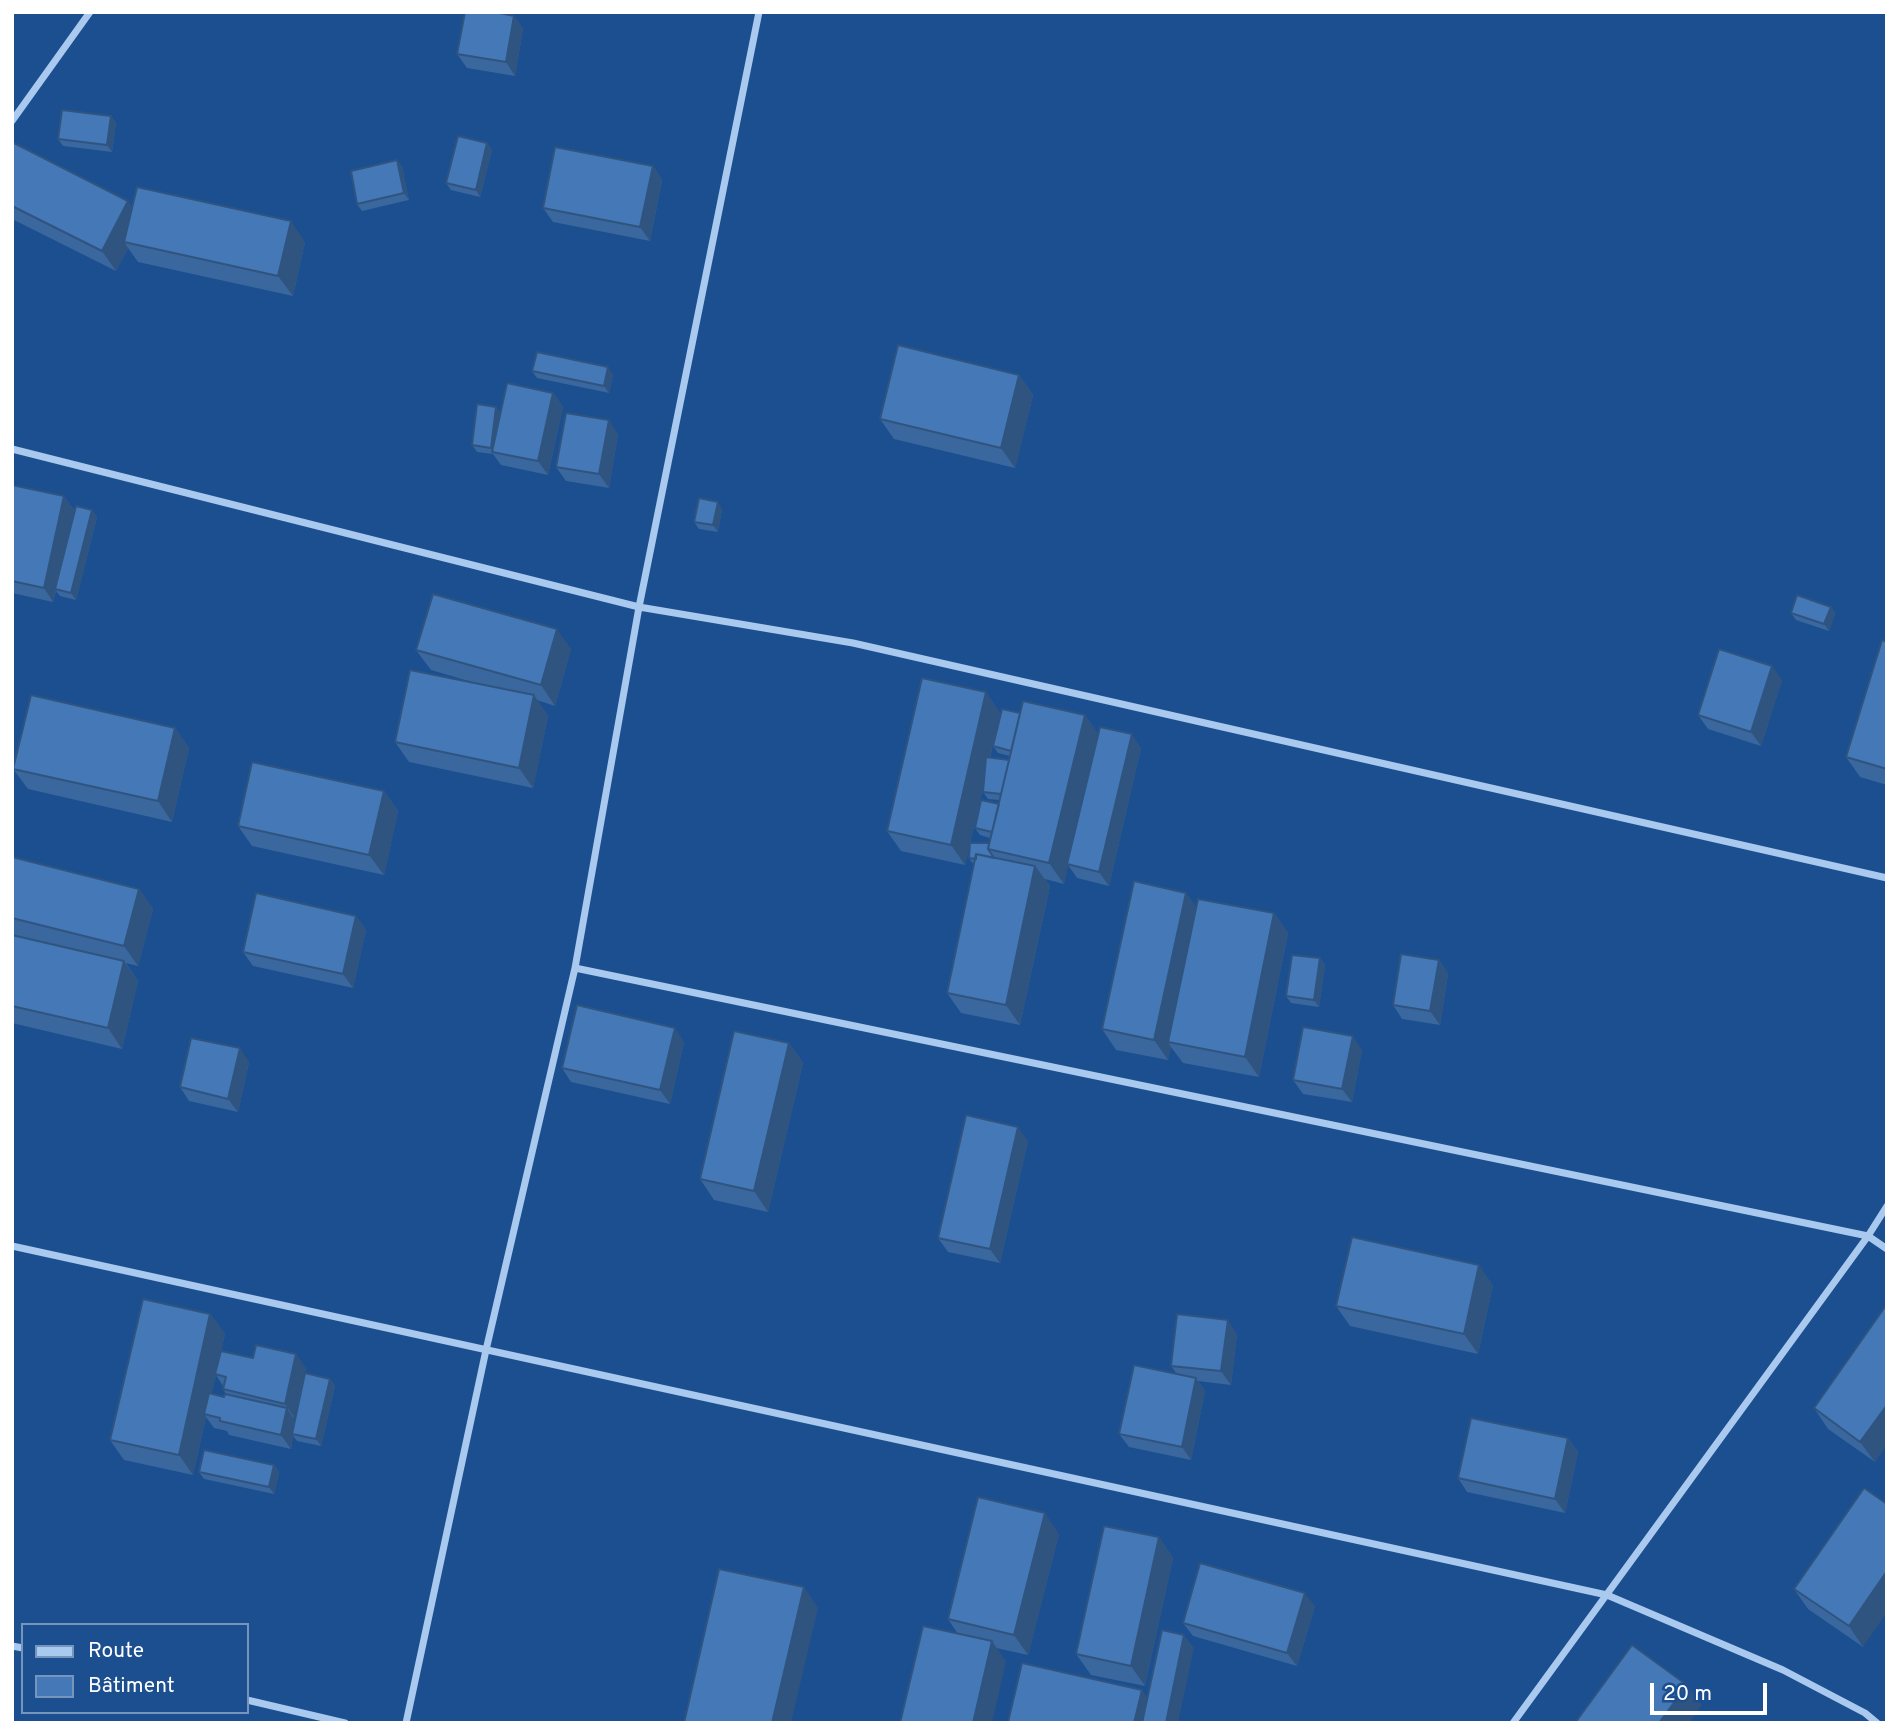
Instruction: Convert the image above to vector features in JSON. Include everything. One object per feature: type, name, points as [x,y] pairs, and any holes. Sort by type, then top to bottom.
[{"type":"street","points":[[12,121],[90,12]]},
{"type":"street","points":[[406,1723],[486,1350],[575,968],[639,607],[759,12]]},
{"type":"street","points":[[12,449],[639,607],[853,643],[1887,878]]},
{"type":"street","points":[[575,968],[1868,1236],[1887,1248]]},
{"type":"street","points":[[1513,1723],[1868,1236],[1887,1206]]},
{"type":"street","points":[[12,1246],[1607,1595],[1783,1670],[1866,1713],[1877,1723]]},
{"type":"street","points":[[248,1700],[345,1723]]},
{"type":"building","points":[[465,12],[495,12],[514,16],[506,62],[457,54]]},
{"type":"building","points":[[62,110],[111,116],[107,145],[58,139]]},
{"type":"building","points":[[458,136],[487,143],[476,190],[446,183]]},
{"type":"building","points":[[12,142],[128,201],[102,251],[12,206]]},
{"type":"building","points":[[555,147],[653,166],[640,227],[543,208]]},
{"type":"building","points":[[397,160],[404,193],[357,204],[351,171]]},
{"type":"building","points":[[137,187],[291,221],[278,276],[124,242]]},
{"type":"building","points":[[898,345],[1019,375],[1001,448],[880,419]]},
{"type":"building","points":[[537,352],[608,367],[604,386],[532,371]]},
{"type":"building","points":[[507,383],[553,393],[538,461],[492,452]]},
{"type":"building","points":[[477,404],[496,407],[491,448],[472,445]]},
{"type":"building","points":[[566,413],[609,420],[599,474],[556,467]]},
{"type":"building","points":[[12,485],[64,496],[44,588],[12,581]]},
{"type":"building","points":[[699,498],[718,502],[713,525],[694,522]]},
{"type":"building","points":[[76,506],[92,510],[71,593],[55,589]]},
{"type":"building","points":[[433,594],[557,629],[541,685],[416,650]]},
{"type":"building","points":[[1797,595],[1831,607],[1824,624],[1791,613]]},
{"type":"building","points":[[1882,640],[1887,642],[1887,769],[1846,757]]},
{"type":"building","points":[[1719,649],[1772,666],[1751,732],[1698,715]]},
{"type":"building","points":[[410,670],[534,695],[519,768],[395,742]]},
{"type":"building","points":[[922,678],[986,692],[951,845],[887,831]]},
{"type":"building","points":[[31,695],[175,728],[158,801],[13,769]]},
{"type":"building","points":[[1023,701],[1085,715],[1049,863],[988,849]]},
{"type":"building","points":[[1002,709],[1020,713],[1011,751],[993,746]]},
{"type":"building","points":[[1100,727],[1132,734],[1099,872],[1067,864]]},
{"type":"building","points":[[986,757],[1009,760],[1001,794],[983,792]]},
{"type":"building","points":[[252,762],[384,791],[369,855],[238,826]]},
{"type":"building","points":[[981,800],[999,804],[992,832],[975,828]]},
{"type":"building","points":[[970,843],[989,843],[988,849],[994,858],[976,854],[976,859],[969,858]]},
{"type":"building","points":[[976,854],[1035,866],[1006,1005],[947,993]]},
{"type":"building","points":[[12,857],[139,889],[124,946],[12,918]]},
{"type":"building","points":[[1134,881],[1186,893],[1154,1040],[1102,1029]]},
{"type":"building","points":[[256,893],[356,916],[343,974],[243,952]]},
{"type":"building","points":[[1198,899],[1274,913],[1245,1057],[1168,1042]]},
{"type":"building","points":[[12,935],[124,961],[108,1028],[12,1006]]},
{"type":"building","points":[[1401,954],[1439,960],[1430,1011],[1393,1005]]},
{"type":"building","points":[[1292,955],[1320,958],[1314,1000],[1286,996]]},
{"type":"building","points":[[577,1005],[675,1028],[660,1090],[562,1068]]},
{"type":"building","points":[[1303,1027],[1353,1036],[1342,1089],[1293,1080]]},
{"type":"building","points":[[734,1031],[789,1043],[754,1191],[700,1179]]},
{"type":"building","points":[[191,1038],[240,1048],[228,1099],[180,1087]]},
{"type":"building","points":[[966,1115],[1018,1127],[990,1249],[938,1238]]},
{"type":"building","points":[[1352,1237],[1479,1265],[1464,1334],[1336,1306]]},
{"type":"building","points":[[143,1299],[210,1314],[179,1455],[110,1440]]},
{"type":"building","points":[[1887,1304],[1887,1405],[1860,1442],[1814,1408]]},
{"type":"building","points":[[1177,1314],[1228,1320],[1221,1371],[1171,1366]]},
{"type":"building","points":[[256,1345],[296,1354],[285,1404],[223,1389],[226,1377],[215,1374],[221,1351],[253,1358]]},
{"type":"building","points":[[1134,1365],[1196,1378],[1182,1447],[1119,1434]]},
{"type":"building","points":[[305,1373],[330,1379],[316,1439],[292,1434]]},
{"type":"building","points":[[209,1393],[287,1408],[281,1435],[220,1421],[220,1418],[204,1414]]},
{"type":"building","points":[[1471,1418],[1568,1438],[1555,1499],[1458,1478]]},
{"type":"building","points":[[204,1450],[274,1465],[269,1487],[199,1472]]},
{"type":"building","points":[[1864,1488],[1887,1504],[1887,1571],[1849,1626],[1794,1589]]},
{"type":"building","points":[[978,1497],[1045,1513],[1014,1635],[948,1619]]},
{"type":"building","points":[[1104,1526],[1159,1537],[1131,1666],[1076,1654]]},
{"type":"building","points":[[1200,1563],[1305,1593],[1287,1653],[1183,1623]]},
{"type":"building","points":[[719,1569],[804,1587],[772,1723],[684,1723]]},
{"type":"building","points":[[923,1626],[992,1641],[973,1723],[900,1723]]},
{"type":"building","points":[[1162,1630],[1184,1635],[1166,1723],[1142,1723]]},
{"type":"building","points":[[1632,1645],[1687,1685],[1659,1723],[1575,1723]]},
{"type":"building","points":[[1022,1663],[1142,1690],[1134,1723],[1008,1722]]}]
